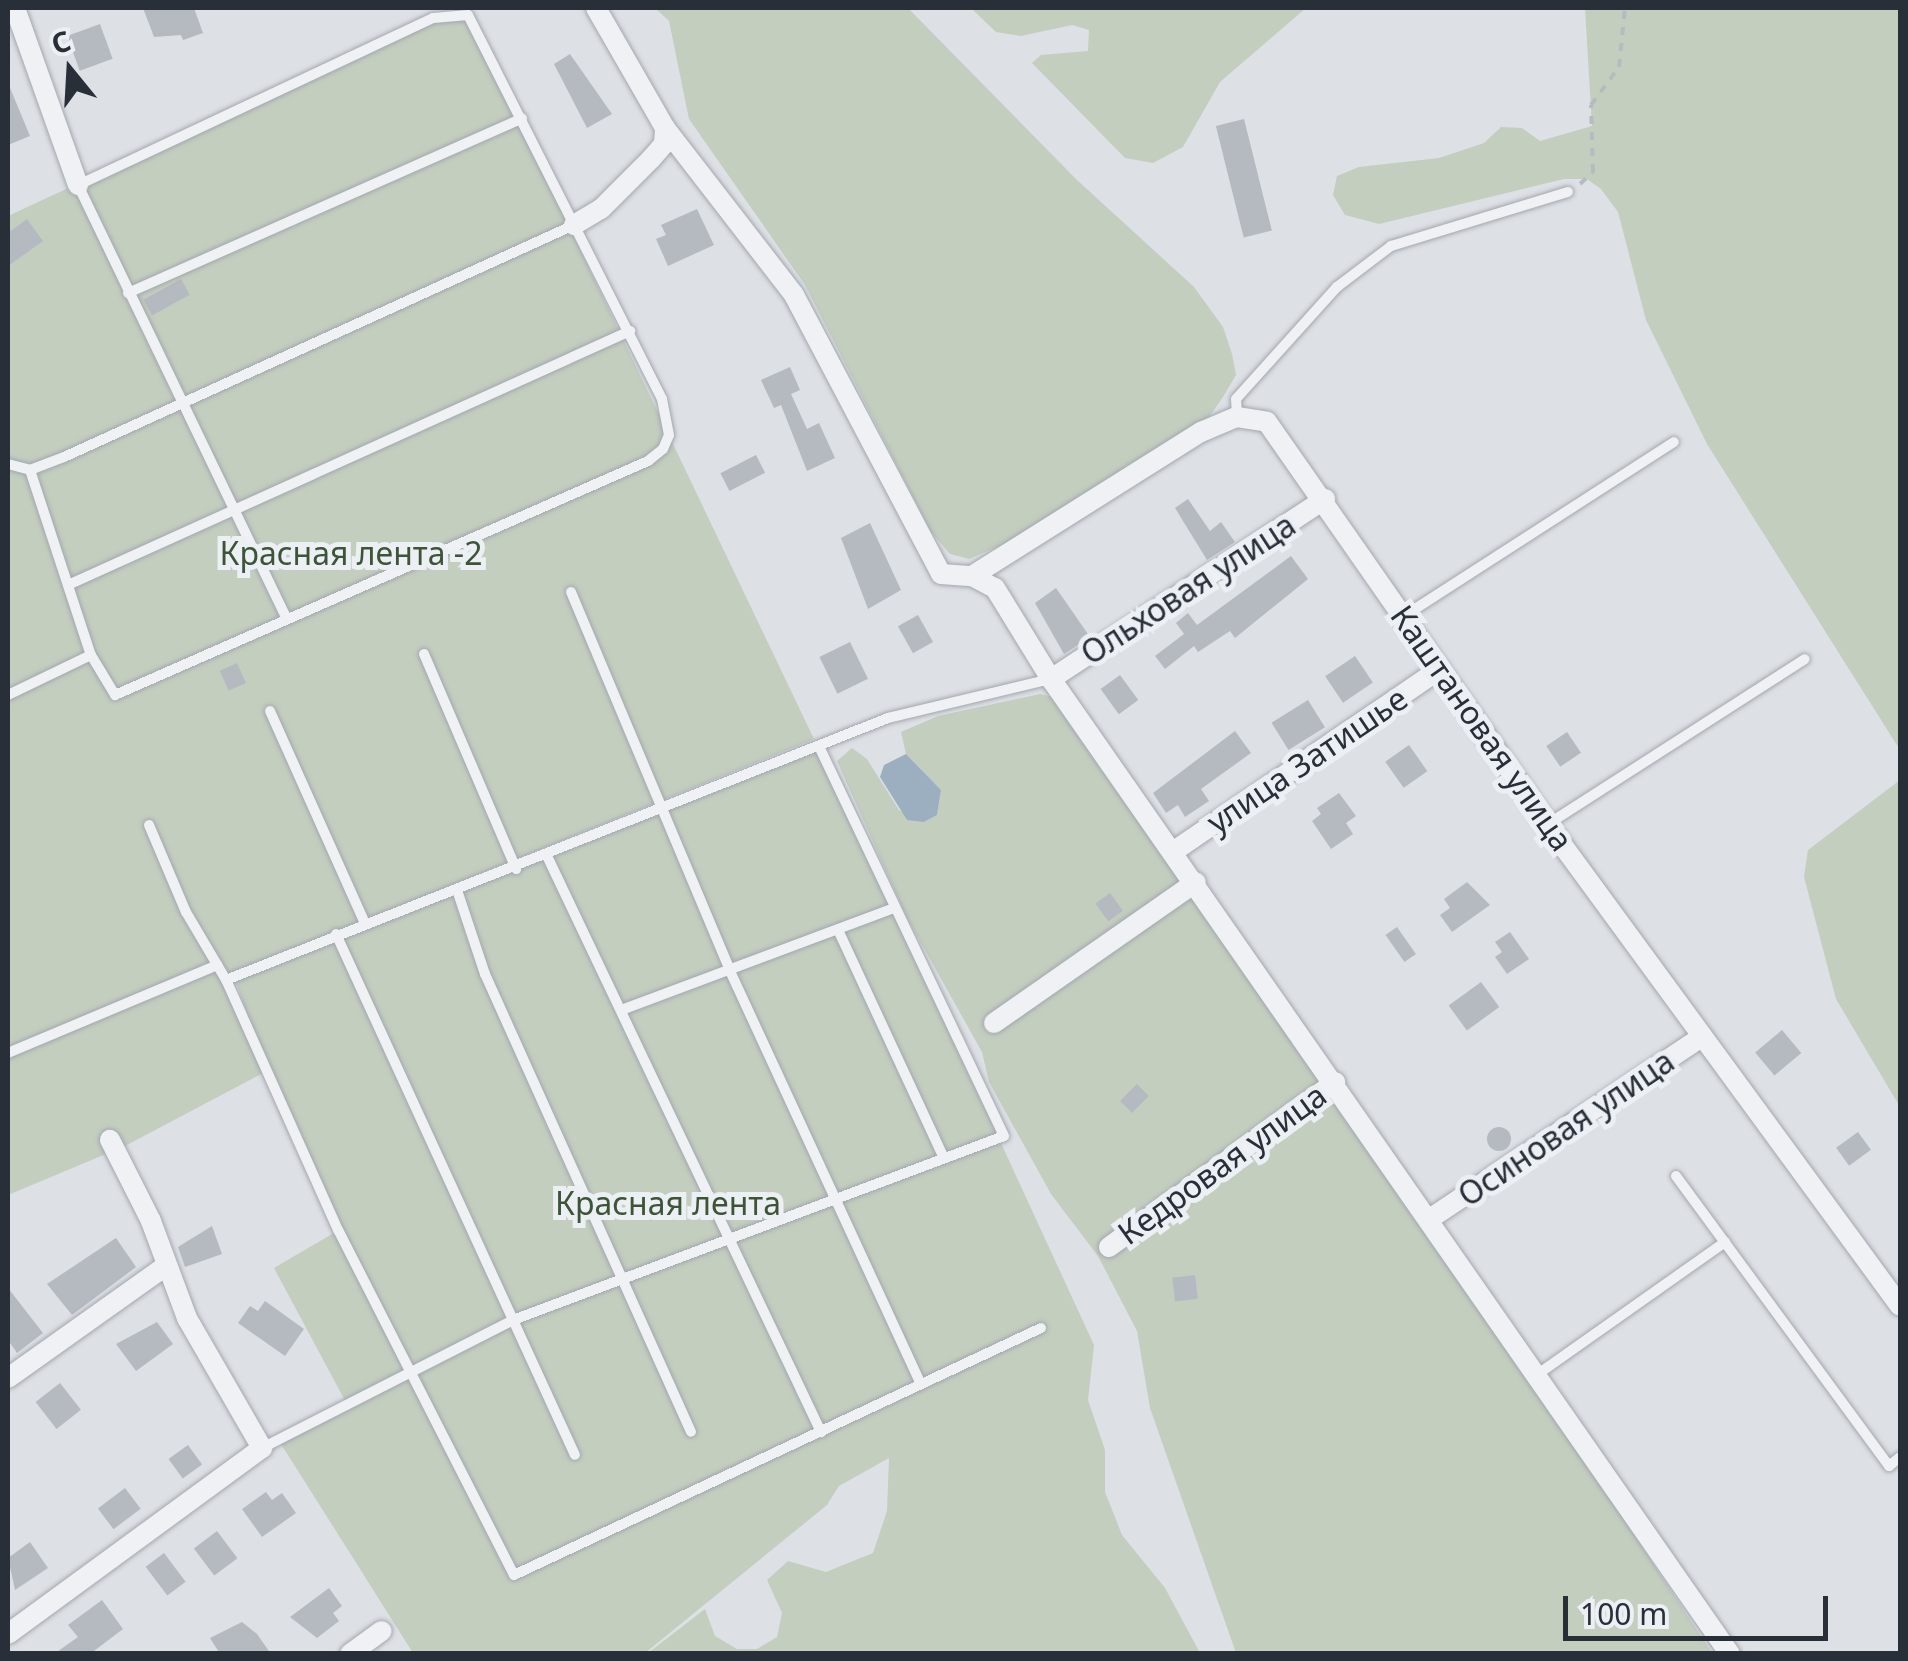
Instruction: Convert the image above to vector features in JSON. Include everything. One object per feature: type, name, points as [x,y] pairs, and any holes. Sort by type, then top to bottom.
[{"type":"street","points":[[15,8],[78,185]]},
{"type":"street","points":[[596,8],[665,128],[794,294],[941,574],[972,576],[995,588],[1051,678],[1431,1218],[1730,1654]]},
{"type":"street","points":[[574,225],[601,209],[651,159],[664,144],[665,128]]},
{"type":"street","points":[[972,576],[1201,432],[1237,417]]},
{"type":"street","name":"Каштановая улица","points":[[1237,417],[1275,430],[1547,824],[1900,1306]]},
{"type":"street","name":"Ольховая улица","points":[[1051,678],[1325,499]]},
{"type":"street","name":"улица Затишье","points":[[1174,850],[1440,670]]},
{"type":"street","points":[[994,1023],[1196,882]]},
{"type":"street","name":"Осиновая улица","points":[[1431,1218],[1701,1037]]},
{"type":"street","name":"Кедровая улица","points":[[1109,1247],[1336,1082]]},
{"type":"street","points":[[8,1634],[262,1448],[164,1267],[151,1221],[110,1140]]},
{"type":"street","points":[[8,1378],[164,1267]]},
{"type":"street","points":[[350,1654],[382,1631]]},
{"type":"lane","points":[[30,470],[90,654],[115,695],[648,462],[663,449],[669,435],[662,400],[480,30],[468,15],[454,12],[78,185],[286,617]]},
{"type":"lane","points":[[128,293],[522,118]]},
{"type":"lane","points":[[1237,417],[1236,399],[1337,287],[1390,246],[1568,192]]},
{"type":"lane","points":[[8,464],[30,470],[574,225]]},
{"type":"lane","points":[[68,585],[630,330]]},
{"type":"lane","points":[[1404,616],[1674,442]]},
{"type":"lane","points":[[570,592],[730,971],[920,1382]]},
{"type":"lane","points":[[8,695],[90,654]]},
{"type":"lane","points":[[424,654],[516,870]]},
{"type":"lane","points":[[1547,824],[1805,660]]},
{"type":"lane","points":[[226,980],[364,922],[516,870],[665,812],[888,718],[1051,678]]},
{"type":"lane","points":[[270,711],[364,922]]},
{"type":"lane","points":[[262,1448],[379,1391],[406,1369],[513,1320],[1004,1136],[820,748]]},
{"type":"lane","points":[[149,825],[186,912],[226,980],[406,1369],[514,1575],[1041,1328]]},
{"type":"lane","points":[[548,858],[624,1009],[728,1240],[821,1432]]},
{"type":"lane","points":[[458,890],[485,974],[691,1432]]},
{"type":"lane","points":[[624,1009],[839,932],[894,908]]},
{"type":"lane","points":[[839,932],[944,1158]]},
{"type":"lane","points":[[336,934],[575,1455]]},
{"type":"lane","points":[[8,1053],[217,966]]},
{"type":"lane","points":[[1676,1176],[1889,1466],[1900,1457]]},
{"type":"lane","points":[[1538,1374],[1725,1242]]},
{"type":"path","points":[[1568,192],[1592,172],[1591,104],[1619,67],[1626,8]]},
{"type":"green space","points":[[655,8],[908,8],[1077,180],[1194,287],[1223,327],[1236,375],[1209,417],[1004,544],[969,559],[950,554],[931,532],[805,285],[689,119],[669,21]]},
{"type":"green space","points":[[971,8],[1306,8],[1220,82],[1183,147],[1153,163],[1125,158],[1032,63],[1041,55],[1088,51],[1089,30],[1072,25],[1021,36],[996,32]]},
{"type":"green space","points":[[1585,8],[1900,8],[1900,750],[1707,444],[1646,320],[1618,212],[1601,189],[1587,179],[1564,179],[1379,224],[1345,215],[1333,195],[1337,176],[1359,167],[1439,158],[1484,143],[1501,127],[1522,128],[1540,141],[1592,126]]},
{"type":"green space","name":"Красная лента -2","points":[[468,15],[814,739],[231,974],[263,1073],[125,1146],[8,1195],[8,216],[433,18]]},
{"type":"green space","points":[[1040,694],[1057,698],[1525,1369],[1712,1653],[1236,1653],[1150,1408],[1137,1331],[1098,1256],[1051,1194],[989,1082],[982,1052],[907,918],[837,761],[852,748],[867,759],[899,810],[924,822],[937,815],[941,790],[906,754],[901,732],[938,716]]},
{"type":"green space","name":"Красная лента","points":[[819,748],[1094,1345],[1088,1400],[1105,1450],[1105,1492],[1122,1535],[1165,1588],[1200,1653],[648,1653],[705,1609],[715,1636],[737,1649],[757,1649],[777,1637],[782,1613],[767,1580],[788,1561],[826,1572],[873,1553],[887,1511],[889,1458],[839,1486],[827,1505],[645,1653],[413,1653],[281,1444],[349,1408],[274,1268],[339,1230],[267,1071],[234,976]]},
{"type":"green space","points":[[1900,780],[1900,1107],[1836,999],[1804,877],[1808,850]]},
{"type":"water","points":[[906,754],[941,790],[937,815],[924,822],[907,820],[880,777],[884,765]]},
{"type":"building","points":[[143,8],[194,8],[203,33],[183,40],[181,35],[154,37]]},
{"type":"building","points":[[100,24],[113,59],[80,71],[67,36]]},
{"type":"building","points":[[570,54],[612,114],[587,128],[554,64]]},
{"type":"building","points":[[8,83],[30,136],[8,145]]},
{"type":"building","points":[[1244,119],[1272,231],[1244,238],[1216,126]]},
{"type":"building","points":[[697,209],[714,245],[668,266],[656,239],[666,235],[661,225]]},
{"type":"building","points":[[27,219],[43,241],[8,266],[8,233]]},
{"type":"building","points":[[181,279],[190,295],[152,316],[143,300]]},
{"type":"building","points":[[790,367],[800,390],[791,394],[807,429],[819,423],[835,458],[807,471],[781,405],[774,408],[761,380]]},
{"type":"building","points":[[756,455],[765,473],[729,491],[720,473]]},
{"type":"building","points":[[1188,499],[1210,531],[1221,522],[1235,542],[1207,560],[1175,508]]},
{"type":"building","points":[[870,523],[901,590],[868,609],[841,538]]},
{"type":"building","points":[[1291,556],[1308,579],[1235,638],[1230,631],[1198,652],[1194,646],[1165,669],[1155,656],[1184,634],[1176,623],[1188,613],[1197,625]]},
{"type":"building","points":[[1056,588],[1090,637],[1064,654],[1035,603]]},
{"type":"building","points":[[918,615],[933,642],[913,653],[898,626]]},
{"type":"building","points":[[850,642],[868,679],[837,694],[819,657]]},
{"type":"building","points":[[1355,656],[1373,683],[1343,703],[1325,676]]},
{"type":"building","points":[[237,663],[246,683],[229,691],[220,671]]},
{"type":"building","points":[[1120,675],[1138,700],[1119,714],[1101,689]]},
{"type":"building","points":[[1308,700],[1325,727],[1288,750],[1272,723]]},
{"type":"building","points":[[1235,731],[1251,753],[1201,789],[1209,801],[1185,817],[1178,805],[1166,813],[1153,793]]},
{"type":"building","points":[[1567,732],[1581,753],[1560,767],[1546,746]]},
{"type":"building","points":[[1409,745],[1427,771],[1404,788],[1385,762]]},
{"type":"building","points":[[1339,793],[1356,816],[1346,823],[1353,834],[1331,849],[1312,821],[1321,814],[1317,808]]},
{"type":"building","points":[[1467,882],[1490,905],[1452,932],[1440,915],[1450,908],[1444,899]]},
{"type":"building","points":[[1110,893],[1123,911],[1108,921],[1095,904]]},
{"type":"building","points":[[1397,927],[1416,954],[1404,962],[1386,935]]},
{"type":"building","points":[[1510,932],[1529,959],[1507,974],[1495,957],[1502,952],[1495,942]]},
{"type":"building","points":[[1481,982],[1499,1007],[1467,1031],[1449,1006]]},
{"type":"building","points":[[1782,1030],[1801,1053],[1774,1075],[1755,1052]]},
{"type":"building","points":[[1137,1084],[1149,1096],[1132,1113],[1120,1101]]},
{"type":"building","points":[[1499,1127],[1508,1130],[1508,1148],[1499,1151],[1490,1148],[1487,1139],[1490,1130]]},
{"type":"building","points":[[1858,1132],[1871,1150],[1849,1166],[1836,1148]]},
{"type":"building","points":[[212,1226],[222,1254],[185,1267],[178,1247]]},
{"type":"building","points":[[116,1238],[136,1267],[72,1315],[47,1284]]},
{"type":"building","points":[[1195,1275],[1198,1299],[1175,1302],[1172,1278]]},
{"type":"building","points":[[8,1288],[43,1333],[17,1353],[8,1340]]},
{"type":"building","points":[[265,1301],[304,1329],[285,1356],[238,1323],[250,1306],[258,1311]]},
{"type":"building","points":[[157,1322],[173,1344],[136,1371],[116,1344]]},
{"type":"building","points":[[60,1383],[81,1410],[57,1429],[36,1402]]},
{"type":"building","points":[[188,1445],[202,1464],[183,1479],[169,1459]]},
{"type":"building","points":[[125,1488],[141,1509],[113,1529],[98,1508]]},
{"type":"building","points":[[266,1492],[272,1500],[282,1493],[296,1513],[262,1537],[242,1509]]},
{"type":"building","points":[[217,1531],[237,1558],[214,1576],[194,1548]]},
{"type":"building","points":[[30,1542],[48,1568],[15,1590],[8,1558]]},
{"type":"building","points":[[164,1553],[186,1582],[167,1596],[146,1567]]},
{"type":"building","points":[[329,1588],[342,1606],[333,1613],[339,1621],[317,1638],[290,1617]]},
{"type":"building","points":[[102,1600],[123,1629],[90,1654],[54,1654],[78,1637],[68,1625]]},
{"type":"building","points":[[242,1622],[257,1634],[271,1654],[220,1654],[210,1638]]}]
